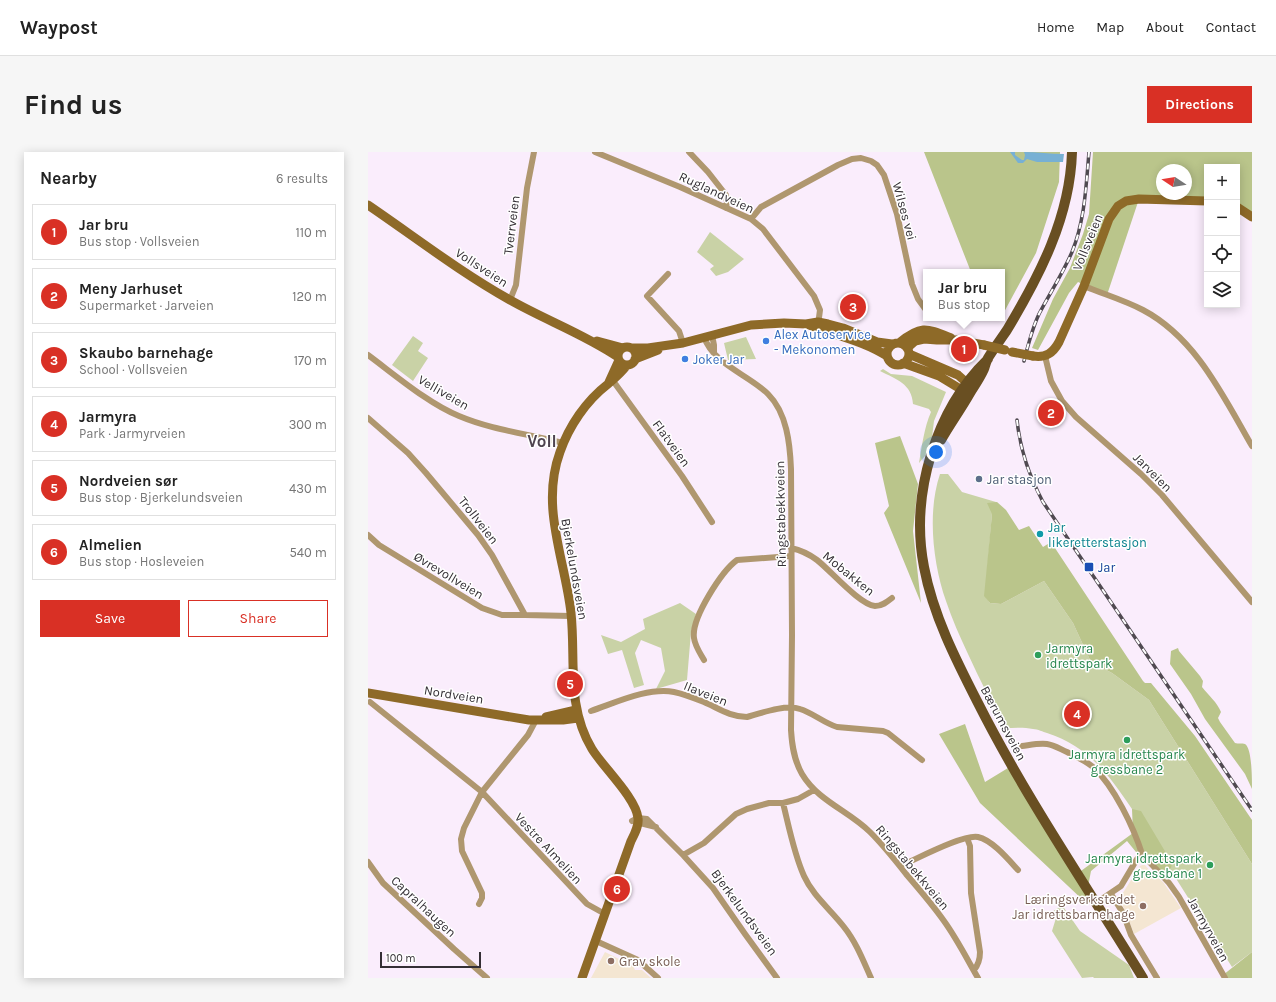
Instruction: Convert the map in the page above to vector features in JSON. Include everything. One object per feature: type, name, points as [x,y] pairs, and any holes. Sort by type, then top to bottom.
[{"type":"main road","name":"Bærumsveien","points":[[1072,152],[1071,172],[1065,205],[1051,245],[1021,305],[988,359],[984,370],[966,389],[932,455],[923,493],[920,534],[924,566],[936,611],[959,665],[999,744],[1142,978]]},
{"type":"main road","name":"Vollsveien","points":[[1045,356],[1049,355],[1054,350],[1059,342],[1084,286],[1109,219],[1118,206],[1126,201],[1139,198],[1204,201]]},
{"type":"main road","name":"Vollsveien","points":[[368,205],[461,270],[510,300],[552,323],[588,339],[618,359]]},
{"type":"main road","points":[[1240,208],[1252,217]]},
{"type":"main road","name":"Vollsveien","points":[[635,360],[681,343],[751,325],[767,323],[806,324],[843,328],[877,342],[895,343]]},
{"type":"main road","name":"Vollsveien","points":[[818,325],[876,349],[887,356]]},
{"type":"main road","points":[[966,389],[939,376],[903,363],[893,364],[887,356],[887,350],[910,334],[921,330],[984,346],[1033,356],[1045,356]]},
{"type":"main road","name":"Vollsveien","points":[[588,339],[627,348],[648,348],[681,343]]},
{"type":"main road","points":[[903,363],[906,361],[908,351],[919,339],[956,340]]},
{"type":"main road","points":[[895,343],[902,343],[908,351],[958,375],[966,389]]},
{"type":"main road","points":[[627,348],[635,353],[635,360],[632,364],[627,365],[622,364],[618,359],[620,350],[627,348]]},
{"type":"main road","name":"Bjerkelundsveien","points":[[611,381],[618,359]]},
{"type":"main road","name":"Bjerkelundsveien","points":[[627,365],[581,412],[574,422],[563,443],[554,473],[552,505],[554,530],[568,592],[571,616],[574,690],[577,714],[586,740],[599,761],[632,802],[636,821]]},
{"type":"main road","name":"Nordveien","points":[[369,698],[536,720],[562,712],[577,714]]},
{"type":"main road","points":[[582,978],[631,841],[638,828],[636,821]]},
{"type":"street","name":"Tverrveien","points":[[510,300],[516,285],[527,188],[534,152]]},
{"type":"street","name":"Ruglandveien","points":[[595,152],[752,219],[763,229],[814,296],[820,310],[818,325]]},
{"type":"street","points":[[689,152],[708,172],[726,195],[726,208]]},
{"type":"street","name":"Wilses vei","points":[[752,219],[761,207],[838,165],[852,159],[861,158],[871,161],[877,165],[886,180],[897,214],[912,284],[918,299],[923,306]]},
{"type":"street","points":[[668,274],[647,296],[679,331],[681,343]]},
{"type":"street","points":[[1084,286],[1143,310],[1165,325],[1186,343],[1209,374],[1252,446]]},
{"type":"street","name":"Ringstabekkveien","points":[[708,336],[708,347],[724,363],[767,394],[776,404],[787,435],[790,450],[792,635],[791,707],[792,745],[795,760],[802,774],[814,790],[830,804],[861,824],[884,847],[900,866],[943,919],[977,977]]},
{"type":"street","name":"Velliveien","points":[[368,355],[437,404],[459,416],[477,423],[563,443]]},
{"type":"street","name":"Jarveien","points":[[1045,356],[1050,381],[1062,401],[1076,417],[1141,474],[1162,495],[1252,602]]},
{"type":"street","name":"Flatveien","points":[[611,381],[682,476],[712,522]]},
{"type":"street","name":"Trollveien","points":[[368,418],[408,453],[478,535],[492,555],[525,615]]},
{"type":"street","name":"Øvrevollveien","points":[[368,535],[379,545],[482,608],[502,615],[525,615]]},
{"type":"street","name":"Mobakken","points":[[791,548],[800,550],[816,559],[859,598],[868,604],[876,606],[883,605],[892,598]]},
{"type":"street","points":[[704,660],[695,646],[693,636],[696,620],[700,610],[724,573],[737,560],[791,556]]},
{"type":"street","points":[[525,615],[571,616]]},
{"type":"street","name":"Ilaveien","points":[[591,711],[634,697],[660,691],[676,692],[704,702],[728,714],[740,717],[747,717],[791,707]]},
{"type":"street","name":"Vestre Almelien","points":[[369,698],[482,792],[587,904],[594,910],[605,914]]},
{"type":"street","points":[[791,707],[804,710],[830,725],[837,727],[882,731],[888,733],[922,760]]},
{"type":"street","points":[[479,904],[482,898],[482,893],[462,851],[461,839],[464,828],[482,792],[528,735],[536,720]]},
{"type":"street","name":"Jarmyrveien","points":[[1022,746],[1045,744],[1053,746],[1074,755],[1093,767],[1106,783],[1123,810],[1137,838],[1142,854],[1169,883],[1179,898],[1224,978]]},
{"type":"street","points":[[683,855],[704,843],[736,814],[747,809],[769,803],[783,803],[798,799],[814,790]]},
{"type":"street","points":[[783,803],[792,838],[805,877],[856,945],[871,978]]},
{"type":"street","name":"Bjerkelundsveien","points":[[636,821],[657,828],[713,888],[777,978]]},
{"type":"street","points":[[900,866],[973,836],[980,837],[991,844],[1018,870]]},
{"type":"street","name":"Ringstabekkveien","points":[[967,838],[970,846],[971,893],[980,952],[978,966],[974,970]]},
{"type":"street","points":[[1096,903],[1121,886],[1137,859],[1142,854]]},
{"type":"street","name":"Capralhaugen","points":[[368,862],[383,883],[487,978]]},
{"type":"street","points":[[1111,894],[1123,913],[1131,935],[1157,978]]},
{"type":"street","points":[[596,941],[638,960],[658,978]]},
{"type":"shaded area","points":[[1142,865],[1145,865],[1163,882],[1181,908],[1134,934],[1119,899]]},
{"type":"shaded area","name":"Grav skole","points":[[605,952],[633,966],[635,970],[642,970],[651,978],[591,978]]},
{"type":"green space","points":[[924,152],[1060,152],[1059,182],[1036,253],[1005,310],[1005,269],[970,269]]},
{"type":"green space","points":[[1093,152],[1252,152],[1252,217],[1240,210],[1240,164],[1204,164],[1204,201],[1173,200],[1192,200],[1192,164],[1156,164],[1156,200],[1139,199],[1107,295],[1078,282],[1069,293],[1038,350],[1032,348],[1053,299],[1070,268],[1089,214]]},
{"type":"green space","points":[[710,232],[744,259],[728,272],[716,276],[710,269],[714,266],[697,252]]},
{"type":"green space","points":[[413,336],[423,343],[418,351],[428,358],[413,381],[392,365]]},
{"type":"green space","points":[[746,337],[756,359],[728,360],[724,343]]},
{"type":"green space","points":[[883,369],[891,374],[912,376],[946,392],[934,421],[932,437],[925,456],[919,463],[925,431],[931,412],[929,409],[913,404],[910,392],[906,387],[902,383],[880,371]]},
{"type":"green space","points":[[900,436],[918,484],[913,531],[921,603],[884,513],[889,506],[875,443]]},
{"type":"green space","points":[[940,474],[948,474],[962,492],[996,502],[992,514],[985,596],[990,603],[1001,604],[1044,581],[1073,623],[1091,662],[1112,673],[1149,700],[1252,864],[1252,952],[1232,967],[1132,809],[1106,773],[1086,754],[1061,739],[1037,729],[1005,728],[962,641],[941,586],[933,538],[934,505]]},
{"type":"green space","points":[[997,502],[1006,510],[1019,530],[1029,526],[1043,547],[1051,542],[1143,681],[1145,683],[1151,683],[1195,736],[1252,820],[1252,864],[1149,700],[1112,673],[1091,662],[1073,623],[1044,581],[1001,604],[990,603],[984,596],[992,514],[987,503]]},
{"type":"green space","points":[[680,603],[696,614],[691,632],[687,680],[656,689],[665,671],[661,648],[641,640],[635,653],[644,685],[634,688],[622,650],[608,654],[601,635],[621,642],[645,629],[643,619]]},
{"type":"green space","points":[[1178,648],[1200,676],[1203,681],[1202,687],[1219,708],[1221,712],[1218,718],[1220,722],[1235,743],[1245,744],[1247,747],[1251,764],[1252,789],[1245,774],[1205,719],[1191,694],[1170,664],[1171,651]]},
{"type":"green space","points":[[965,724],[985,782],[1008,768],[1074,876],[1133,833],[1132,809],[1141,811],[1172,863],[1171,868],[1161,872],[1144,852],[1136,852],[1127,841],[1091,871],[1085,902],[980,803],[939,734]]},
{"type":"green space","points":[[1062,905],[1080,931],[1129,965],[1134,978],[1082,978],[1052,931],[1056,918],[1052,912]]},
{"type":"green space","points":[[1252,952],[1252,978],[1225,978],[1223,975]]},
{"type":"water","points":[[1010,152],[1015,152],[1015,155],[1022,160],[1024,160],[1024,152],[1064,154],[1063,162],[1037,162],[1027,159],[1023,163],[1018,163]]},
{"type":"railway","points":[[1024,361],[1030,337],[1037,320],[1043,306],[1065,268],[1080,228],[1089,152]]},
{"type":"railway","points":[[1017,420],[1020,441],[1026,462],[1033,482],[1043,502],[1252,810]]},
{"type":"place","name":"Skaubo barnehage","points":[[853,307]]},
{"type":"place","name":"Alex Autoservice - Mekonomen","points":[[766,341]]},
{"type":"place","name":"Jar bru","points":[[964,349]]},
{"type":"place","name":"Joker Jar","points":[[685,359]]},
{"type":"place","name":"Meny Jarhuset","points":[[1051,413]]},
{"type":"place","name":"Jar stasjon","points":[[979,479]]},
{"type":"place","name":"Jar likeretterstasjon","points":[[1040,534]]},
{"type":"place","name":"Jar","points":[[1089,567]]},
{"type":"place","name":"Jarmyra idrettspark","points":[[1038,655]]},
{"type":"place","name":"Nordveien sør","points":[[570,684]]},
{"type":"place","name":"Jarmyra","points":[[1077,714]]},
{"type":"place","name":"Jarmyra idrettspark gressbane 2","points":[[1127,740]]},
{"type":"place","name":"Jarmyra idrettspark gressbane 1","points":[[1210,865]]},
{"type":"place","name":"Almelien","points":[[617,889]]},
{"type":"place","name":"Læringsverkstedet Jar idrettsbarnehage","points":[[1143,906]]},
{"type":"place","name":"Grav skole","points":[[611,961]]},
{"type":"district","name":"Voll","points":[[542,441]]}]
